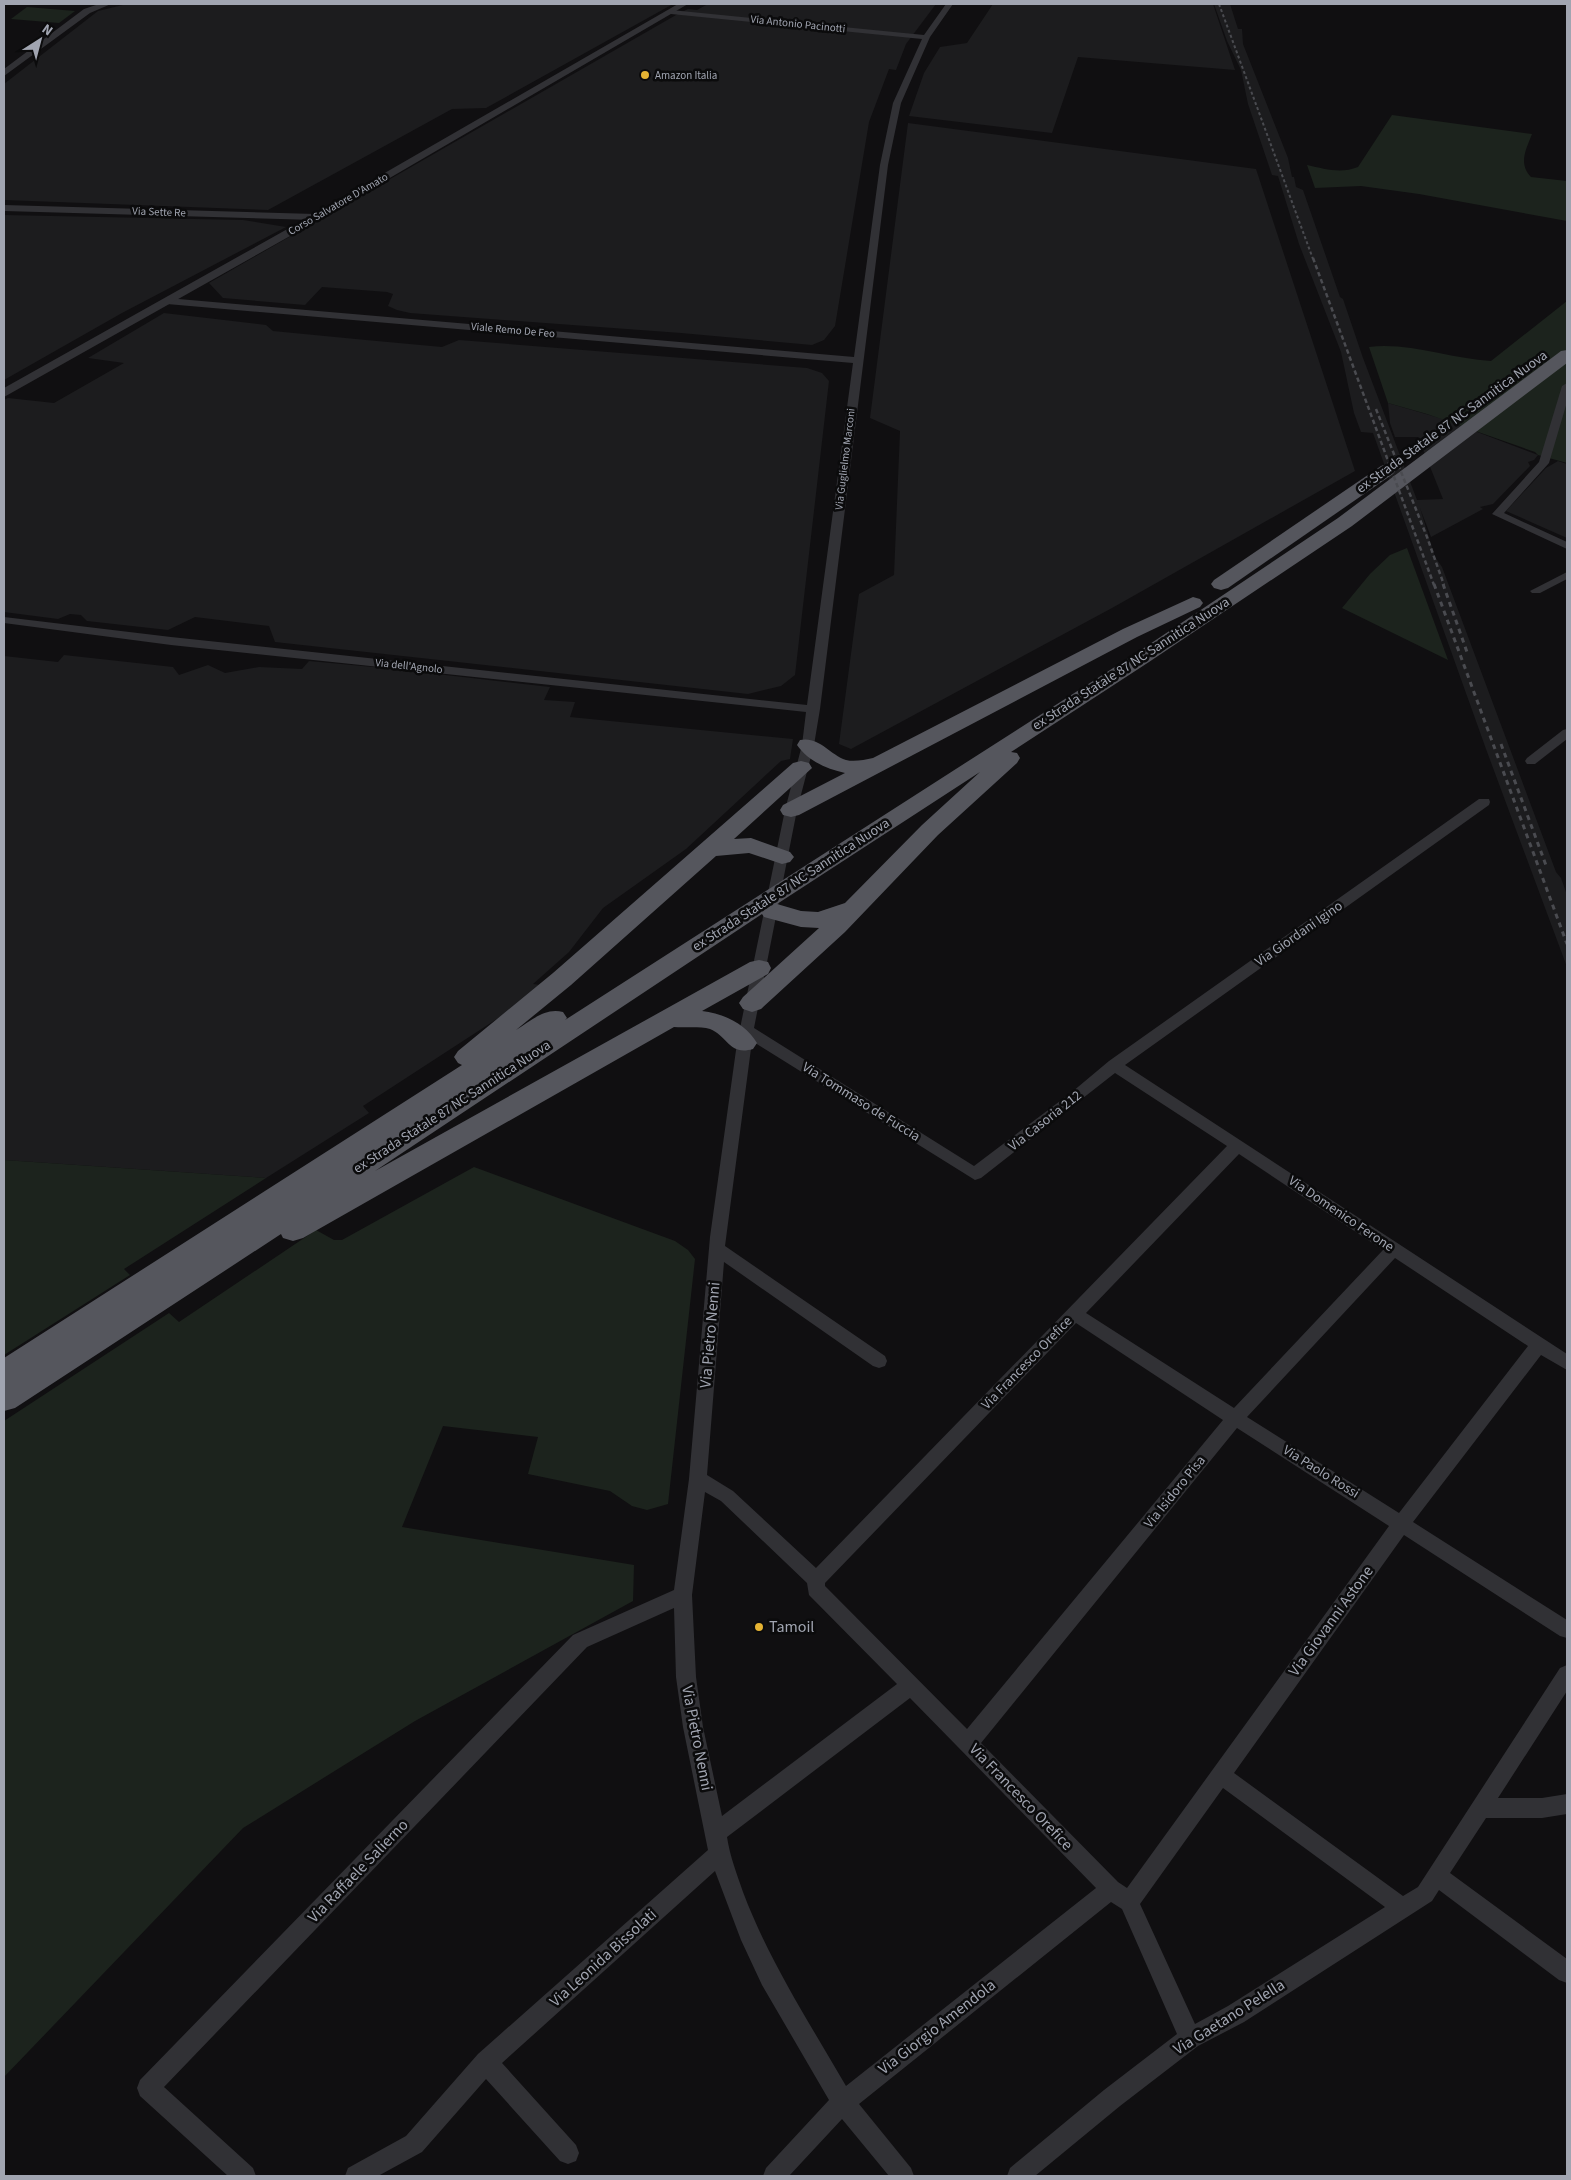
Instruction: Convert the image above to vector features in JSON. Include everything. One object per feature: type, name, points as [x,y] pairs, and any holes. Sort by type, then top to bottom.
[{"type":"highway","name":"ex Strada Statale 87 NC Sannitica Nuova","points":[[4,1373],[944,767],[1193,603],[1442,432],[1567,339]]},
{"type":"highway","name":"ex Strada Statale 87 NC Sannitica Nuova","points":[[4,1399],[160,1299],[768,899],[1033,729],[1345,522],[1567,355]]},
{"type":"highway","points":[[791,810],[1130,633],[1193,603]]},
{"type":"highway","points":[[752,1002],[856,906],[930,830],[1004,764],[1033,729]]},
{"type":"highway","points":[[808,745],[822,758],[848,768],[864,767],[886,761]]},
{"type":"highway","points":[[299,1183],[389,1108],[471,1055],[801,768]]},
{"type":"highway","points":[[710,849],[751,845],[782,857]]},
{"type":"highway","points":[[770,918],[809,922],[831,918],[856,906]]},
{"type":"highway","points":[[160,1299],[285,1235],[760,968]]},
{"type":"highway","points":[[671,1018],[716,1021],[745,1037]]},
{"type":"street","points":[[4,73],[87,11],[107,4]]},
{"type":"street","name":"Corso Salvatore D'Amato","points":[[4,393],[315,217],[684,4]]},
{"type":"street","name":"Via Guglielmo Marconi","points":[[770,918],[791,810],[808,745],[814,709],[884,165],[897,103],[926,37],[949,4]]},
{"type":"street","name":"Via Antonio Pacinotti","points":[[671,12],[926,37]]},
{"type":"street","name":"Via Sette Re","points":[[4,208],[315,217]]},
{"type":"street","name":"Viale Remo De Feo","points":[[167,301],[858,360]]},
{"type":"street","points":[[1567,386],[1544,463],[1497,514],[1567,546]]},
{"type":"street","points":[[1536,591],[1567,576]]},
{"type":"street","name":"Via dell'Agnolo","points":[[4,620],[181,642],[814,709]]},
{"type":"street","points":[[1531,761],[1567,733]]},
{"type":"street","name":"Via Giordani Igino","points":[[1114,1066],[1484,802]]},
{"type":"street","name":"Via Pietro Nenni","points":[[770,918],[745,1037],[717,1249],[698,1479],[683,1595],[687,1685],[693,1727],[718,1844],[748,1933],[770,1977],[843,2102],[902,2176]]},
{"type":"street","name":"Via Tommaso de Fuccia","points":[[745,1037],[975,1174]]},
{"type":"street","name":"Via Domenico Ferone","points":[[1114,1066],[1238,1145],[1393,1250],[1567,1363]]},
{"type":"street","name":"Via Casoria 212","points":[[975,1174],[1078,1096],[1114,1066]]},
{"type":"street","name":"Via Francesco Orefice","points":[[1129,1902],[1111,1889],[816,1589],[816,1580],[1238,1145]]},
{"type":"street","points":[[717,1249],[879,1361]]},
{"type":"street","name":"Via Isidoro Pisa","points":[[968,1743],[1235,1418],[1393,1250]]},
{"type":"street","name":"Via Paolo Rossi","points":[[1075,1314],[1567,1630]]},
{"type":"street","name":"Via Giovanni Astone","points":[[1129,1902],[1402,1523],[1539,1345]]},
{"type":"street","name":"Via Francesco Orefice","points":[[698,1479],[727,1496],[816,1580]]},
{"type":"street","name":"Via Raffaele Salierno","points":[[245,2176],[148,2088],[580,1641],[683,1595]]},
{"type":"street","name":"Via Gaetano Pelella","points":[[1018,2176],[1112,2098],[1190,2038],[1236,2014],[1425,1894],[1567,1674]]},
{"type":"street","name":"Via Leonida Bissolati","points":[[356,2176],[414,2144],[486,2062],[718,1844],[911,1685]]},
{"type":"street","points":[[1221,1774],[1403,1908]]},
{"type":"street","points":[[1482,1808],[1542,1808],[1567,1804]]},
{"type":"street","points":[[1437,1876],[1567,1972]]},
{"type":"street","name":"Via Giorgio Amendola","points":[[774,2176],[843,2102],[1111,1889]]},
{"type":"street","points":[[1129,1902],[1190,2038]]},
{"type":"street","points":[[486,2062],[568,2153]]},
{"type":"shaded area","points":[[127,4],[673,4],[486,108],[452,109],[268,210],[4,200],[4,84],[98,11]]},
{"type":"shaded area","points":[[708,4],[936,4],[906,44],[896,70],[889,69],[869,122],[835,326],[824,340],[812,345],[681,333],[410,313],[388,306],[393,294],[387,292],[322,287],[305,305],[223,298],[209,283],[676,15],[688,9],[697,10]]},
{"type":"shaded area","points":[[993,4],[1213,4],[1235,70],[1078,57],[1052,133],[909,116],[924,73],[940,47],[967,43]]},
{"type":"shaded area","points":[[1214,4],[1230,4],[1238,29],[1242,29],[1243,44],[1288,158],[1292,177],[1294,177],[1296,187],[1303,190],[1340,297],[1343,299],[1363,358],[1417,500],[1443,499],[1418,437],[1395,437],[1390,423],[1388,403],[1443,419],[1538,455],[1534,460],[1528,462],[1530,466],[1493,504],[1480,507],[1483,509],[1431,537],[1420,508],[1435,557],[1442,567],[1556,872],[1561,878],[1567,895],[1567,967],[1486,749],[1373,433],[1361,432],[1354,413],[1341,352],[1299,244],[1278,176],[1272,175],[1248,104],[1241,70],[1227,41]]},
{"type":"shaded area","points":[[27,7],[75,11],[59,23],[11,19]]},
{"type":"shaded area","points":[[1392,115],[1532,134],[1524,156],[1527,172],[1531,177],[1567,181],[1567,221],[1419,194],[1361,186],[1315,188],[1307,165],[1339,170],[1358,167]]},
{"type":"shaded area","points":[[908,123],[1256,169],[1355,471],[1112,608],[851,749],[839,744],[859,594],[894,575],[900,431],[870,418]]},
{"type":"shaded area","points":[[4,215],[243,220],[286,227],[122,313],[4,380]]},
{"type":"shaded area","points":[[1567,301],[1567,463],[1538,455],[1535,452],[1427,414],[1388,403],[1369,347],[1399,347],[1491,361]]},
{"type":"shaded area","points":[[164,313],[266,325],[273,331],[442,347],[459,340],[807,368],[822,373],[829,381],[795,675],[781,686],[748,694],[275,642],[269,626],[195,617],[168,630],[87,621],[81,615],[70,614],[58,619],[4,612],[4,400],[8,398],[54,403],[124,363],[88,358]]},
{"type":"shaded area","points":[[1558,461],[1567,464],[1567,538],[1506,511],[1546,468]]},
{"type":"shaded area","points":[[1407,548],[1448,660],[1342,608],[1370,574],[1390,555]]},
{"type":"shaded area","points":[[64,655],[173,667],[179,675],[208,665],[225,673],[259,667],[302,669],[309,661],[394,669],[550,687],[544,700],[575,702],[570,717],[793,739],[790,759],[781,761],[686,849],[603,908],[569,952],[533,984],[540,985],[506,1013],[363,1106],[369,1113],[266,1178],[4,1160],[4,656],[58,662]]},
{"type":"shaded area","points":[[4,1160],[266,1178],[124,1269],[130,1275],[4,1355]]},
{"type":"shaded area","points":[[474,1167],[675,1241],[688,1250],[695,1259],[668,1504],[647,1510],[632,1506],[610,1491],[528,1474],[538,1437],[443,1426],[402,1527],[634,1565],[633,1601],[415,1721],[243,1828],[4,2077],[4,1421],[169,1313],[179,1322],[316,1230],[334,1240],[342,1240]]},
{"type":"railway","points":[[1219,4],[1313,259]]},
{"type":"railway","points":[[1313,258],[1434,585]]},
{"type":"railway","points":[[1376,409],[1444,585]]},
{"type":"railway","points":[[1434,584],[1567,944]]},
{"type":"railway","points":[[1443,584],[1467,652]]},
{"type":"railway","points":[[1501,744],[1547,868]]},
{"type":"place","name":"Amazon Italia","points":[[645,75]]},
{"type":"place","name":"Tamoil","points":[[759,1627]]}]
